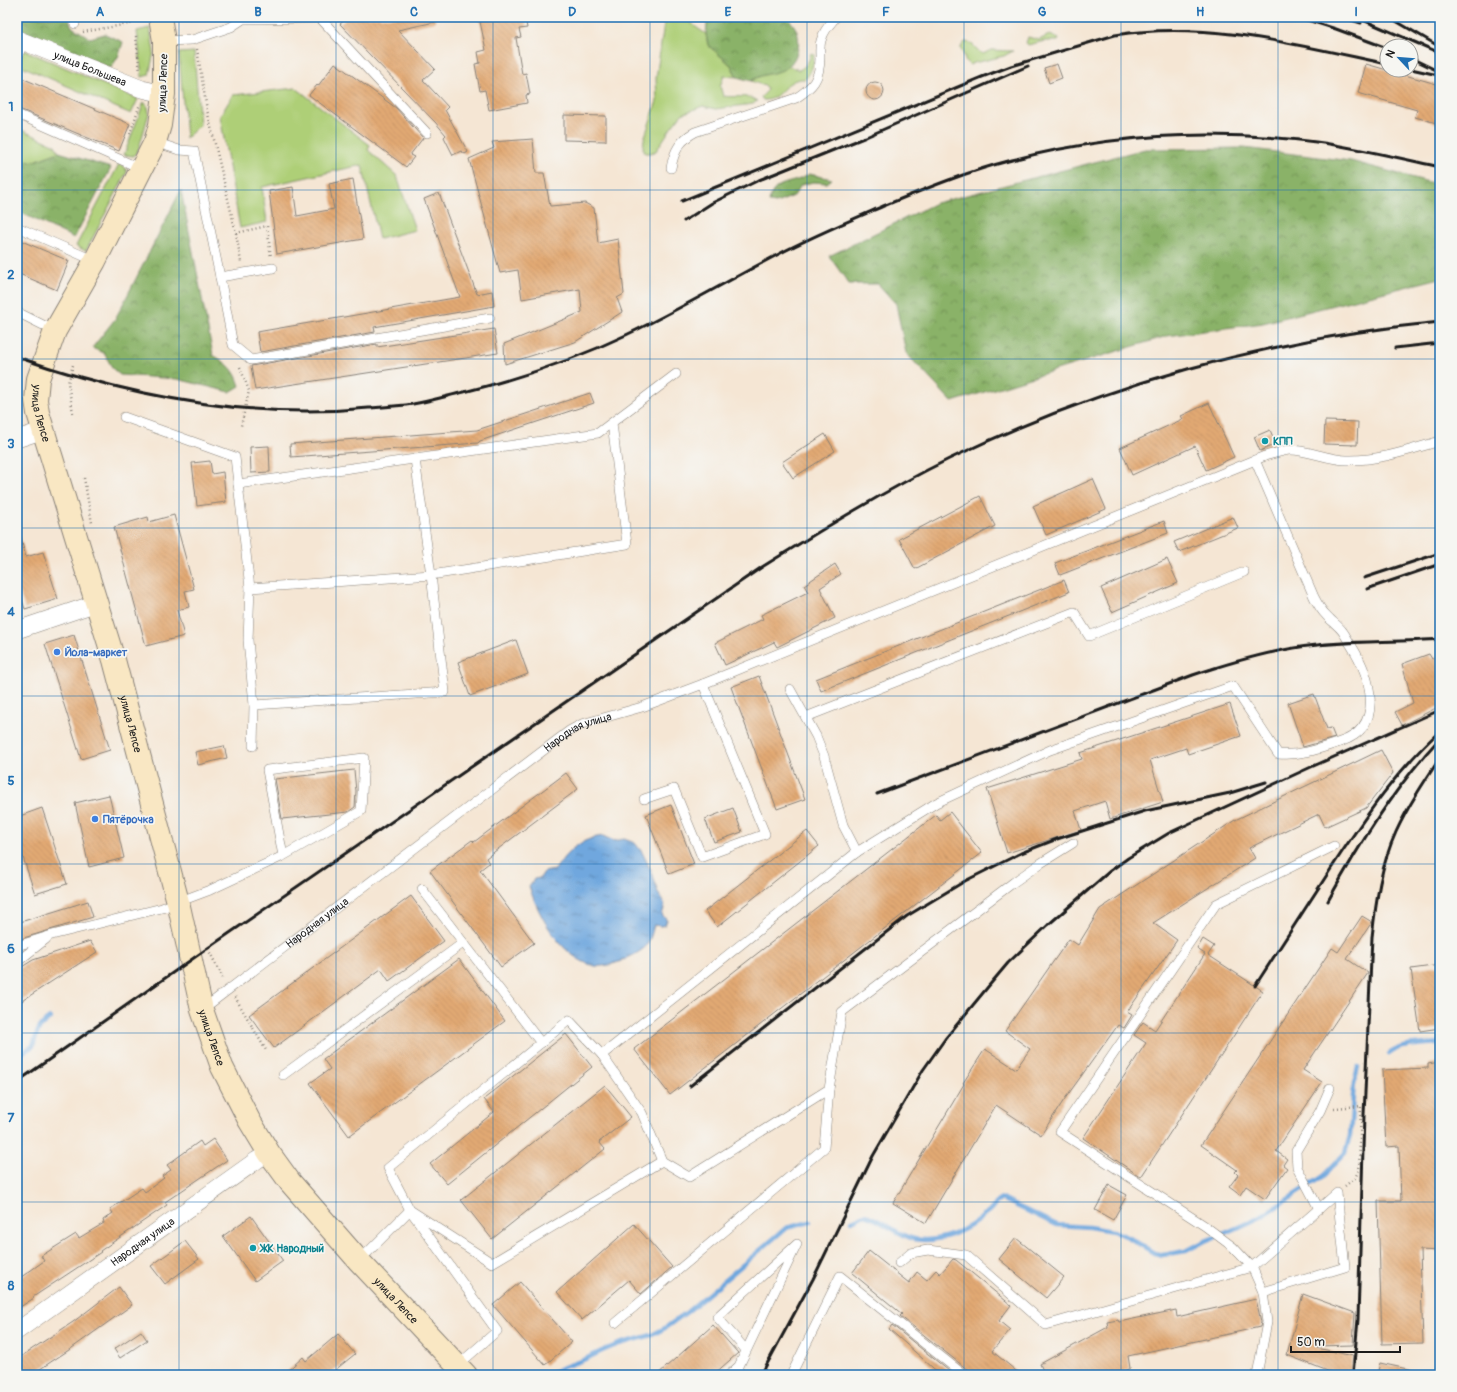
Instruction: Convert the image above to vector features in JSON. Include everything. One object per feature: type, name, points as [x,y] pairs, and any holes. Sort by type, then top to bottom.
[{"type":"main road","name":"улица Лепсе","points":[[160,17],[164,41],[164,94],[160,125],[155,142],[95,261],[55,331],[38,379],[36,400],[38,413],[98,603],[178,902],[202,1010],[222,1067],[249,1120],[269,1153],[306,1202],[359,1261],[462,1370]]},
{"type":"street","name":"улица Большева","points":[[19,46],[142,93],[164,94]]},
{"type":"street","points":[[17,439],[44,430]]},
{"type":"street","points":[[17,630],[98,603]]},
{"type":"street","name":"Народная улица","points":[[17,1331],[257,1160],[269,1153]]},
{"type":"lane","points":[[164,41],[192,40],[231,27],[244,18],[320,17],[427,133]]},
{"type":"lane","points":[[670,168],[677,148],[687,136],[796,98],[813,85],[820,70],[821,39],[825,30],[836,17]]},
{"type":"lane","points":[[17,114],[142,170]]},
{"type":"lane","points":[[155,142],[179,150],[194,151],[233,345],[251,360],[490,318]]},
{"type":"lane","points":[[17,227],[95,261]]},
{"type":"lane","points":[[220,277],[273,268]]},
{"type":"lane","points":[[17,312],[55,331]]},
{"type":"lane","points":[[238,484],[598,433],[676,374]]},
{"type":"lane","points":[[124,417],[235,457],[250,588],[248,640],[254,705],[253,746]]},
{"type":"lane","points":[[250,588],[430,575],[627,544],[612,423]]},
{"type":"lane","name":"Народная улица","points":[[202,1010],[569,731],[582,724],[636,709],[703,684],[1265,456],[1290,450],[1339,459],[1369,459],[1388,456],[1440,441]]},
{"type":"lane","points":[[254,705],[445,692],[415,459]]},
{"type":"lane","points":[[602,1055],[856,852],[936,803],[1050,750],[1233,686],[1278,754],[1290,755],[1311,752],[1344,741],[1360,730],[1368,716],[1371,699],[1362,665],[1343,632],[1326,615],[1314,597],[1255,460]]},
{"type":"lane","points":[[806,717],[1074,612],[1089,636],[1244,572]]},
{"type":"lane","points":[[644,799],[674,789],[702,857],[765,834],[703,684]]},
{"type":"lane","points":[[790,689],[806,717],[824,756],[843,825],[856,852]]},
{"type":"lane","points":[[17,946],[52,935],[162,908],[217,888],[283,856],[361,811],[364,758],[267,770],[283,856]]},
{"type":"lane","points":[[615,1323],[824,1148],[829,1089],[842,1012],[1014,882],[1041,863],[1074,843]]},
{"type":"lane","points":[[1257,1375],[1267,1322],[1263,1292],[1252,1267],[1233,1247],[1205,1226],[1060,1132],[1216,904],[1334,846]]},
{"type":"lane","points":[[422,889],[541,1043]]},
{"type":"lane","points":[[17,962],[52,935]]},
{"type":"lane","points":[[283,1075],[463,943]]},
{"type":"lane","points":[[462,1370],[497,1331],[410,1210],[388,1168],[569,1020],[602,1055],[642,1113],[662,1161],[689,1177],[829,1089]]},
{"type":"lane","points":[[1319,1209],[1297,1167],[1296,1151],[1320,1111],[1330,1088]]},
{"type":"lane","points":[[410,1210],[492,1263],[662,1161]]},
{"type":"lane","points":[[900,1263],[911,1253],[928,1250],[966,1255],[1046,1325],[1252,1267],[1337,1193]]},
{"type":"lane","points":[[1263,1292],[1345,1266],[1337,1193]]},
{"type":"lane","points":[[359,1261],[410,1210]]},
{"type":"lane","points":[[729,1375],[739,1366],[797,1244],[717,1318],[746,1350]]},
{"type":"lane","points":[[791,1375],[840,1276],[964,1375]]},
{"type":"path","points":[[74,20],[82,32],[134,23]]},
{"type":"path","points":[[130,134],[142,93],[136,36]]},
{"type":"path","points":[[192,40],[197,51],[207,110],[236,233],[242,273]]},
{"type":"path","points":[[236,233],[267,226],[273,268]]},
{"type":"path","points":[[73,365],[68,383],[73,413]]},
{"type":"path","points":[[242,426],[249,392]]},
{"type":"path","points":[[84,478],[92,524]]},
{"type":"path","points":[[1337,1193],[1355,1178],[1359,1170],[1361,1106],[1338,1107]]},
{"type":"green space","points":[[17,17],[68,17],[72,27],[90,38],[105,34],[123,42],[119,55],[111,68],[17,29]]},
{"type":"green space","points":[[665,17],[685,17],[706,34],[708,45],[731,65],[737,77],[724,76],[720,86],[723,96],[745,97],[757,101],[753,104],[716,109],[703,106],[682,114],[656,151],[645,153],[643,148],[644,139],[657,101],[656,78]]},
{"type":"green space","points":[[711,17],[786,17],[793,24],[797,32],[799,44],[796,55],[790,65],[780,71],[751,81],[737,77],[731,65],[708,45],[706,34],[707,24]]},
{"type":"green space","points":[[150,28],[154,52],[149,75],[142,77],[137,31]]},
{"type":"green space","points":[[1050,35],[1059,39],[1058,41],[1045,41],[1028,45],[1026,43],[1028,37],[1039,40]]},
{"type":"green space","points":[[965,42],[971,43],[983,54],[991,50],[1013,51],[1004,56],[970,65],[965,61],[965,57],[961,49]]},
{"type":"green space","points":[[24,50],[138,99],[131,114],[17,64]]},
{"type":"green space","points":[[194,52],[200,125],[186,138],[179,53]]},
{"type":"green space","points":[[811,53],[814,54],[813,64],[811,71],[805,79],[798,79],[792,82],[779,94],[769,100],[763,100],[761,97],[768,90],[765,86],[751,81],[789,66],[799,70],[807,63]]},
{"type":"green space","points":[[296,88],[370,145],[368,150],[397,176],[415,230],[379,239],[362,165],[262,187],[267,222],[240,228],[220,116],[233,95]]},
{"type":"green space","points":[[144,102],[148,107],[149,113],[139,148],[134,156],[124,155]]},
{"type":"green space","points":[[17,128],[55,145],[59,152],[32,162],[17,159]]},
{"type":"green space","points":[[1244,148],[1351,161],[1440,185],[1440,278],[1263,323],[1167,336],[952,402],[906,353],[896,304],[878,284],[849,284],[829,256],[936,203],[1145,149]]},
{"type":"green space","points":[[59,152],[111,168],[74,238],[17,211],[17,159],[32,162]]},
{"type":"green space","points":[[119,164],[124,166],[127,172],[86,251],[76,246]]},
{"type":"green space","points":[[809,174],[832,179],[827,183],[813,182],[801,185],[794,196],[776,203],[769,202],[771,194],[779,186],[803,178]]},
{"type":"green space","points":[[181,190],[213,355],[223,361],[233,371],[240,386],[230,392],[177,379],[120,375],[113,369],[104,353],[92,348],[115,319]]},
{"type":"water","points":[[603,836],[614,841],[624,839],[635,843],[642,852],[653,875],[658,893],[665,905],[662,915],[667,920],[665,925],[654,925],[648,943],[639,952],[618,962],[608,965],[595,966],[583,962],[572,955],[562,945],[553,934],[538,910],[529,886],[534,879],[540,878],[544,872],[555,870],[564,857],[575,847],[587,840]]},
{"type":"building","points":[[348,17],[435,17],[435,22],[398,30],[435,69],[423,80],[448,107],[445,110],[468,152],[465,154],[461,151],[453,155],[444,137],[446,135],[435,122],[340,24]]},
{"type":"building","points":[[479,17],[525,17],[527,28],[519,29],[521,37],[516,38],[522,74],[526,73],[530,94],[526,95],[527,103],[489,110],[485,90],[480,91],[475,64],[480,63],[478,52],[486,50]]},
{"type":"building","points":[[335,63],[396,108],[423,138],[410,155],[414,157],[406,167],[309,95],[317,85],[318,86]]},
{"type":"building","points":[[1057,64],[1062,78],[1049,83],[1044,68]]},
{"type":"building","points":[[1366,64],[1379,68],[1379,78],[1415,78],[1440,85],[1440,124],[1415,117],[1417,110],[1358,93]]},
{"type":"building","points":[[17,76],[130,124],[119,151],[17,108]]},
{"type":"building","points":[[871,82],[879,82],[884,87],[882,98],[879,100],[871,100],[866,95],[866,87]]},
{"type":"building","points":[[564,115],[606,116],[606,141],[564,140]]},
{"type":"building","points":[[533,139],[536,173],[544,173],[550,206],[585,203],[594,208],[598,243],[618,239],[624,294],[617,298],[622,312],[575,342],[505,364],[504,344],[582,312],[580,289],[522,299],[518,270],[500,273],[469,159],[494,148],[492,142]]},
{"type":"building","points":[[353,179],[363,239],[277,254],[269,191],[293,187],[297,216],[334,209],[329,184]]},
{"type":"building","points":[[439,193],[477,294],[492,291],[494,306],[374,327],[375,332],[260,352],[257,332],[460,297],[424,199]]},
{"type":"building","points":[[17,239],[69,261],[57,290],[17,273]]},
{"type":"building","points":[[494,329],[498,353],[255,390],[251,366],[377,344],[377,347]]},
{"type":"building","points":[[590,393],[594,403],[480,441],[478,443],[291,457],[290,444],[477,430]]},
{"type":"building","points":[[1209,403],[1234,457],[1206,470],[1195,446],[1132,475],[1120,448],[1183,419],[1181,416]]},
{"type":"building","points":[[1325,421],[1358,422],[1357,445],[1324,444]]},
{"type":"building","name":"КПП","points":[[1270,430],[1276,444],[1260,451],[1254,437]]},
{"type":"building","points":[[825,434],[835,451],[793,478],[782,462]]},
{"type":"building","points":[[269,446],[270,472],[251,473],[250,447]]},
{"type":"building","points":[[210,461],[212,474],[223,472],[226,502],[197,506],[192,463]]},
{"type":"building","points":[[1093,479],[1106,509],[1046,535],[1033,506]]},
{"type":"building","points":[[980,496],[995,526],[915,569],[899,539]]},
{"type":"building","points":[[174,515],[194,589],[185,591],[189,607],[177,610],[184,636],[146,646],[114,527],[148,517],[149,522]]},
{"type":"building","points":[[1233,517],[1238,528],[1179,552],[1174,542]]},
{"type":"building","points":[[1164,521],[1168,533],[1060,575],[1055,563]]},
{"type":"building","points":[[17,536],[20,536],[26,557],[43,552],[58,599],[25,609],[17,584]]},
{"type":"building","points":[[1167,559],[1178,583],[1112,612],[1101,588]]},
{"type":"building","points":[[835,564],[841,574],[820,588],[835,618],[777,647],[774,642],[725,665],[715,643],[763,619],[761,615],[808,592],[804,585]]},
{"type":"building","points":[[1064,580],[1069,592],[821,691],[816,679]]},
{"type":"building","points":[[74,635],[110,750],[81,759],[45,644]]},
{"type":"building","points":[[516,640],[528,674],[470,696],[458,662]]},
{"type":"building","points":[[1429,654],[1432,659],[1440,656],[1440,706],[1402,725],[1395,712],[1413,703],[1402,664]]},
{"type":"building","points":[[759,676],[805,799],[777,809],[731,687]]},
{"type":"building","points":[[1314,694],[1327,729],[1331,728],[1335,738],[1303,747],[1288,703]]},
{"type":"building","points":[[1230,704],[1241,736],[1188,754],[1186,748],[1150,760],[1163,802],[1110,819],[1105,801],[1075,811],[1081,830],[1007,853],[987,789],[1082,759],[1080,753]]},
{"type":"building","points":[[224,746],[227,758],[198,765],[195,752]]},
{"type":"building","points":[[1381,750],[1393,773],[1366,808],[1325,827],[1319,814],[1249,848],[1255,858],[1153,923],[1177,940],[1127,1012],[1132,1015],[1124,1028],[1118,1025],[1064,1100],[1041,1135],[996,1105],[926,1223],[893,1203],[964,1084],[963,1083],[985,1049],[1016,1069],[1030,1049],[1005,1031],[1069,939],[1078,945],[1100,909],[1235,820]]},
{"type":"building","points":[[354,770],[356,791],[355,807],[348,812],[282,819],[275,779]]},
{"type":"building","points":[[566,773],[578,789],[486,858],[489,863],[480,870],[534,943],[501,967],[430,871],[472,840],[474,842]]},
{"type":"building","points":[[109,795],[124,858],[89,867],[75,803]]},
{"type":"building","points":[[671,805],[694,864],[669,874],[646,815]]},
{"type":"building","points":[[42,808],[67,884],[35,894],[17,839],[17,817]]},
{"type":"building","points":[[733,808],[742,832],[714,842],[705,819]]},
{"type":"building","points":[[950,812],[982,853],[670,1095],[634,1049],[936,815],[940,820]]},
{"type":"building","points":[[807,831],[819,846],[717,927],[705,911]]},
{"type":"building","points":[[411,896],[444,941],[389,981],[381,969],[274,1048],[249,1015]]},
{"type":"building","points":[[88,901],[93,917],[17,940],[17,923]]},
{"type":"building","points":[[1362,916],[1372,922],[1347,959],[1368,973],[1303,1070],[1322,1082],[1276,1151],[1287,1159],[1283,1165],[1287,1168],[1265,1199],[1246,1186],[1240,1195],[1229,1187],[1238,1175],[1235,1172],[1237,1170],[1201,1145],[1332,948],[1338,952]]},
{"type":"building","points":[[1203,939],[1214,946],[1208,955],[1263,991],[1141,1177],[1083,1138],[1146,1043],[1134,1035],[1143,1022],[1155,1030],[1205,954],[1197,949]]},
{"type":"building","points":[[90,941],[97,952],[17,1004],[17,970],[33,960]]},
{"type":"building","points":[[459,959],[505,1021],[349,1136],[310,1083],[330,1069],[323,1059]]},
{"type":"building","points":[[1440,965],[1440,1028],[1420,1031],[1411,969]]},
{"type":"building","points":[[566,1034],[592,1067],[447,1184],[430,1164],[494,1112],[484,1099]]},
{"type":"building","points":[[1440,1062],[1440,1251],[1420,1250],[1423,1343],[1382,1344],[1378,1201],[1401,1201],[1399,1146],[1386,1147],[1382,1070],[1428,1068],[1428,1064]]},
{"type":"building","points":[[605,1085],[631,1117],[599,1142],[605,1149],[492,1239],[461,1200]]},
{"type":"building","points":[[213,1139],[227,1160],[165,1202],[167,1205],[100,1251],[101,1252],[17,1309],[17,1280],[44,1261],[41,1256],[76,1234],[79,1238],[104,1223],[103,1220],[113,1213],[110,1209],[142,1188],[145,1192],[164,1178],[162,1176],[171,1170],[167,1165],[200,1141],[203,1146]]},
{"type":"building","points":[[1109,1185],[1127,1195],[1113,1220],[1095,1210]]},
{"type":"building","name":"ЖК Народный","points":[[251,1216],[283,1261],[255,1281],[223,1236]]},
{"type":"building","points":[[634,1224],[672,1267],[641,1294],[629,1280],[582,1320],[557,1292]]},
{"type":"building","points":[[1016,1238],[1064,1277],[1046,1298],[999,1259]]},
{"type":"building","points":[[185,1241],[199,1259],[165,1284],[151,1266]]},
{"type":"building","points":[[869,1251],[909,1283],[917,1272],[927,1280],[936,1270],[940,1274],[953,1259],[956,1260],[1011,1305],[999,1321],[1010,1330],[992,1351],[1021,1375],[970,1375],[968,1370],[900,1316],[902,1314],[852,1273]]},
{"type":"building","points":[[520,1282],[572,1342],[545,1365],[493,1305]]},
{"type":"building","points":[[119,1287],[132,1305],[31,1375],[17,1375],[17,1359],[73,1322]]},
{"type":"building","points":[[1303,1294],[1355,1313],[1353,1345],[1318,1346],[1317,1348],[1353,1356],[1351,1375],[1338,1375],[1287,1355]]},
{"type":"building","points":[[1256,1299],[1261,1322],[1260,1327],[1128,1356],[1130,1368],[1117,1375],[1045,1375],[1040,1364],[1108,1327],[1107,1322],[1118,1320],[1119,1322],[1176,1310],[1177,1317]]},
{"type":"building","points":[[713,1325],[738,1353],[713,1375],[657,1375]]},
{"type":"building","points":[[892,1325],[954,1375],[941,1375],[889,1329]]},
{"type":"building","points":[[141,1331],[147,1340],[120,1358],[114,1349]]},
{"type":"building","points":[[338,1334],[355,1354],[329,1375],[283,1375],[303,1357],[306,1361]]},
{"type":"building","points":[[1380,1363],[1412,1370],[1411,1375],[1377,1375]]},
{"type":"waterway","points":[[17,1056],[33,1046],[38,1030],[50,1018]]},
{"type":"waterway","points":[[1389,1054],[1395,1050],[1407,1046],[1440,1043]]},
{"type":"waterway","points":[[852,1221],[865,1215],[908,1237],[932,1240],[948,1236],[970,1226],[979,1220],[1002,1199],[1057,1225],[1089,1227],[1113,1231],[1128,1237],[1154,1253],[1163,1255],[1186,1251],[1205,1241],[1261,1217],[1323,1176],[1345,1153],[1350,1136],[1354,1083],[1358,1067]]},
{"type":"waterway","points":[[549,1375],[561,1368],[619,1344],[652,1335],[665,1328],[687,1312],[786,1228],[810,1222]]},
{"type":"railway","points":[[1298,17],[1379,45]]},
{"type":"railway","points":[[1342,17],[1361,23]]},
{"type":"railway","points":[[1356,17],[1440,53]]},
{"type":"railway","points":[[1389,17],[1440,47]]},
{"type":"railway","points":[[682,201],[982,77],[1011,66],[1115,35],[1149,31],[1218,33],[1252,37],[1320,49],[1379,62]]},
{"type":"railway","points":[[1419,62],[1440,72]]},
{"type":"railway","points":[[684,221],[712,203],[759,180],[866,137],[1028,66]]},
{"type":"railway","points":[[1419,71],[1438,75]]},
{"type":"railway","points":[[17,357],[59,371],[103,383],[190,402],[280,411],[324,411],[413,404],[506,381],[546,368],[587,352],[626,335],[791,248],[858,217],[917,192],[964,175],[996,164],[1049,151],[1087,144],[1163,136],[1240,136],[1278,138],[1332,144],[1440,167]]},
{"type":"railway","points":[[17,1082],[208,948],[762,567],[854,511],[925,471],[1007,433],[1066,409],[1127,387],[1188,369],[1251,353],[1314,340],[1377,329],[1440,322]]},
{"type":"railway","points":[[1395,348],[1440,343]]},
{"type":"railway","points":[[1364,578],[1440,553]]},
{"type":"railway","points":[[1367,589],[1440,564]]},
{"type":"railway","points":[[877,794],[1193,675],[1268,653],[1312,645],[1440,639]]},
{"type":"railway","points":[[761,1375],[813,1279],[873,1156],[923,1070],[945,1039],[1008,963],[1048,925],[1110,871],[1169,833],[1309,768],[1440,710]]},
{"type":"railway","points":[[1255,986],[1371,809],[1410,761],[1440,731]]},
{"type":"railway","points":[[1328,901],[1379,816],[1408,776],[1440,738]]},
{"type":"railway","points":[[1353,1375],[1358,1319],[1364,1115],[1372,937],[1375,910],[1386,857],[1396,832],[1411,803],[1440,758]]},
{"type":"railway","points":[[690,1086],[907,916],[965,881],[1021,853],[1057,839],[1145,811],[1230,793],[1266,782]]},
{"type":"place","name":"КПП","points":[[1265,441]]},
{"type":"place","name":"Йола-маркет","points":[[57,652]]},
{"type":"place","name":"Пятёрочка","points":[[95,819]]},
{"type":"place","name":"ЖК Народный","points":[[253,1248]]}]
